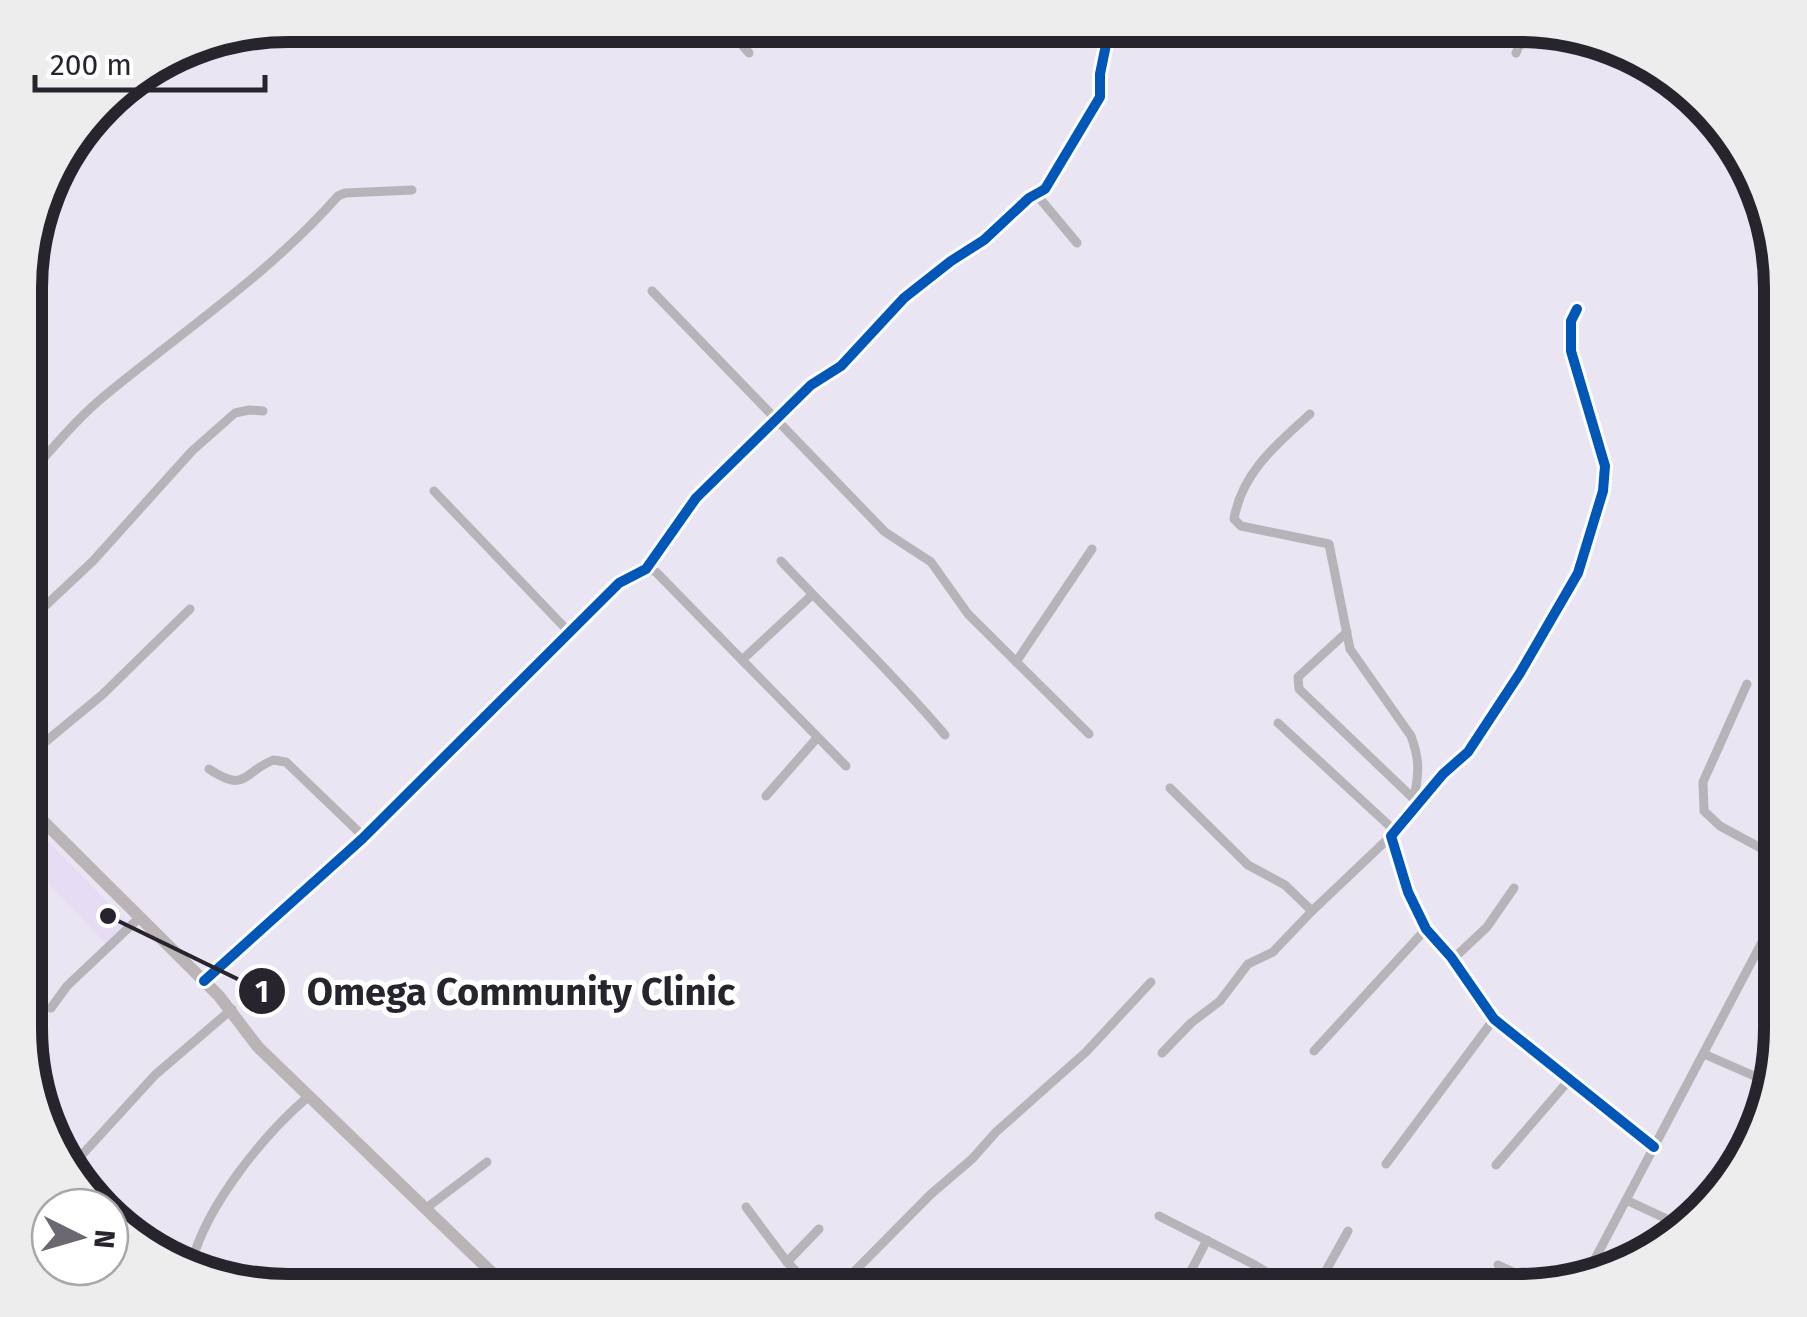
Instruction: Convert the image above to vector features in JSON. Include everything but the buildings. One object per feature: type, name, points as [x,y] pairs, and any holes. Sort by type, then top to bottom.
[{"type":"highway","points":[[43,821],[232,1010],[258,1047],[493,1274]]},
{"type":"street","points":[[740,42],[749,53]]},
{"type":"street","points":[[204,982],[364,837],[619,584],[646,570],[696,498],[776,418],[811,385],[841,366],[904,298],[950,260],[984,240],[1055,176],[1100,97],[1106,43]]},
{"type":"street","points":[[1516,53],[1520,43]]},
{"type":"street","points":[[42,461],[105,394],[166,349],[287,248],[338,196],[412,190]]},
{"type":"street","points":[[1036,194],[1076,243]]},
{"type":"street","points":[[652,291],[886,532],[931,562],[968,614],[1089,734]]},
{"type":"street","points":[[1162,1052],[1220,1001],[1248,964],[1273,952],[1393,834],[1417,801],[1468,752],[1578,573],[1603,491],[1605,466],[1571,351],[1571,322],[1577,308]]},
{"type":"street","points":[[42,609],[93,561],[192,451],[235,413],[263,412]]},
{"type":"street","points":[[1310,414],[1265,454],[1244,488],[1234,519],[1240,526],[1329,544],[1350,648],[1411,736],[1416,750],[1421,767],[1417,801]]},
{"type":"street","points":[[434,492],[570,633]]},
{"type":"street","points":[[1016,662],[1092,548]]},
{"type":"street","points":[[781,562],[898,680],[945,735]]},
{"type":"street","points":[[646,570],[656,572],[846,766]]},
{"type":"street","points":[[742,660],[812,595]]},
{"type":"street","points":[[43,744],[102,695],[190,609]]},
{"type":"street","points":[[1347,632],[1298,677],[1299,689],[1417,801]]},
{"type":"street","points":[[1747,684],[1703,782],[1704,811],[1720,826],[1764,849]]},
{"type":"street","points":[[1278,723],[1393,834],[1408,892],[1426,929],[1494,1019],[1654,1147]]},
{"type":"street","points":[[766,796],[818,738]]},
{"type":"street","points":[[209,769],[233,782],[243,781],[273,760],[286,762],[364,837]]},
{"type":"street","points":[[1170,788],[1248,865],[1285,885],[1312,912]]},
{"type":"street","points":[[1452,960],[1487,927],[1514,888]]},
{"type":"street","points":[[51,1008],[67,986],[140,917]]},
{"type":"street","points":[[1314,1052],[1426,929]]},
{"type":"street","points":[[1593,1262],[1764,940]]},
{"type":"street","points":[[852,1274],[931,1194],[1086,1052],[1151,982]]},
{"type":"street","points":[[79,1157],[155,1075],[232,1010]]},
{"type":"street","points":[[1386,1164],[1494,1019]]},
{"type":"street","points":[[1704,1054],[1759,1078]]},
{"type":"street","points":[[1496,1166],[1570,1079]]},
{"type":"street","points":[[194,1255],[205,1227],[228,1188],[293,1109],[309,1096]]},
{"type":"street","points":[[425,1209],[488,1162]]},
{"type":"street","points":[[1626,1200],[1671,1221]]},
{"type":"street","points":[[746,1207],[799,1274]]},
{"type":"street","points":[[1159,1216],[1267,1274]]},
{"type":"street","points":[[787,1262],[819,1230]]},
{"type":"street","points":[[1324,1274],[1348,1231]]},
{"type":"street","points":[[1190,1274],[1208,1240]]},
{"type":"street","points":[[1498,1265],[1517,1274]]},
{"type":"shaded area","points":[[43,836],[130,925],[109,947],[43,878]]},
{"type":"cycle path","points":[[204,981],[362,839],[619,583],[646,569],[696,498],[811,385],[841,366],[904,298],[984,240],[1029,198],[1045,189],[1100,97],[1106,43]]},
{"type":"cycle path","points":[[1577,309],[1571,321],[1571,351],[1605,466],[1603,491],[1578,573],[1468,752],[1443,774],[1391,836],[1408,892],[1426,929],[1451,957],[1494,1019],[1654,1147]]},
{"type":"place","name":"Omega Community Clinic","points":[[108,916]]}]
